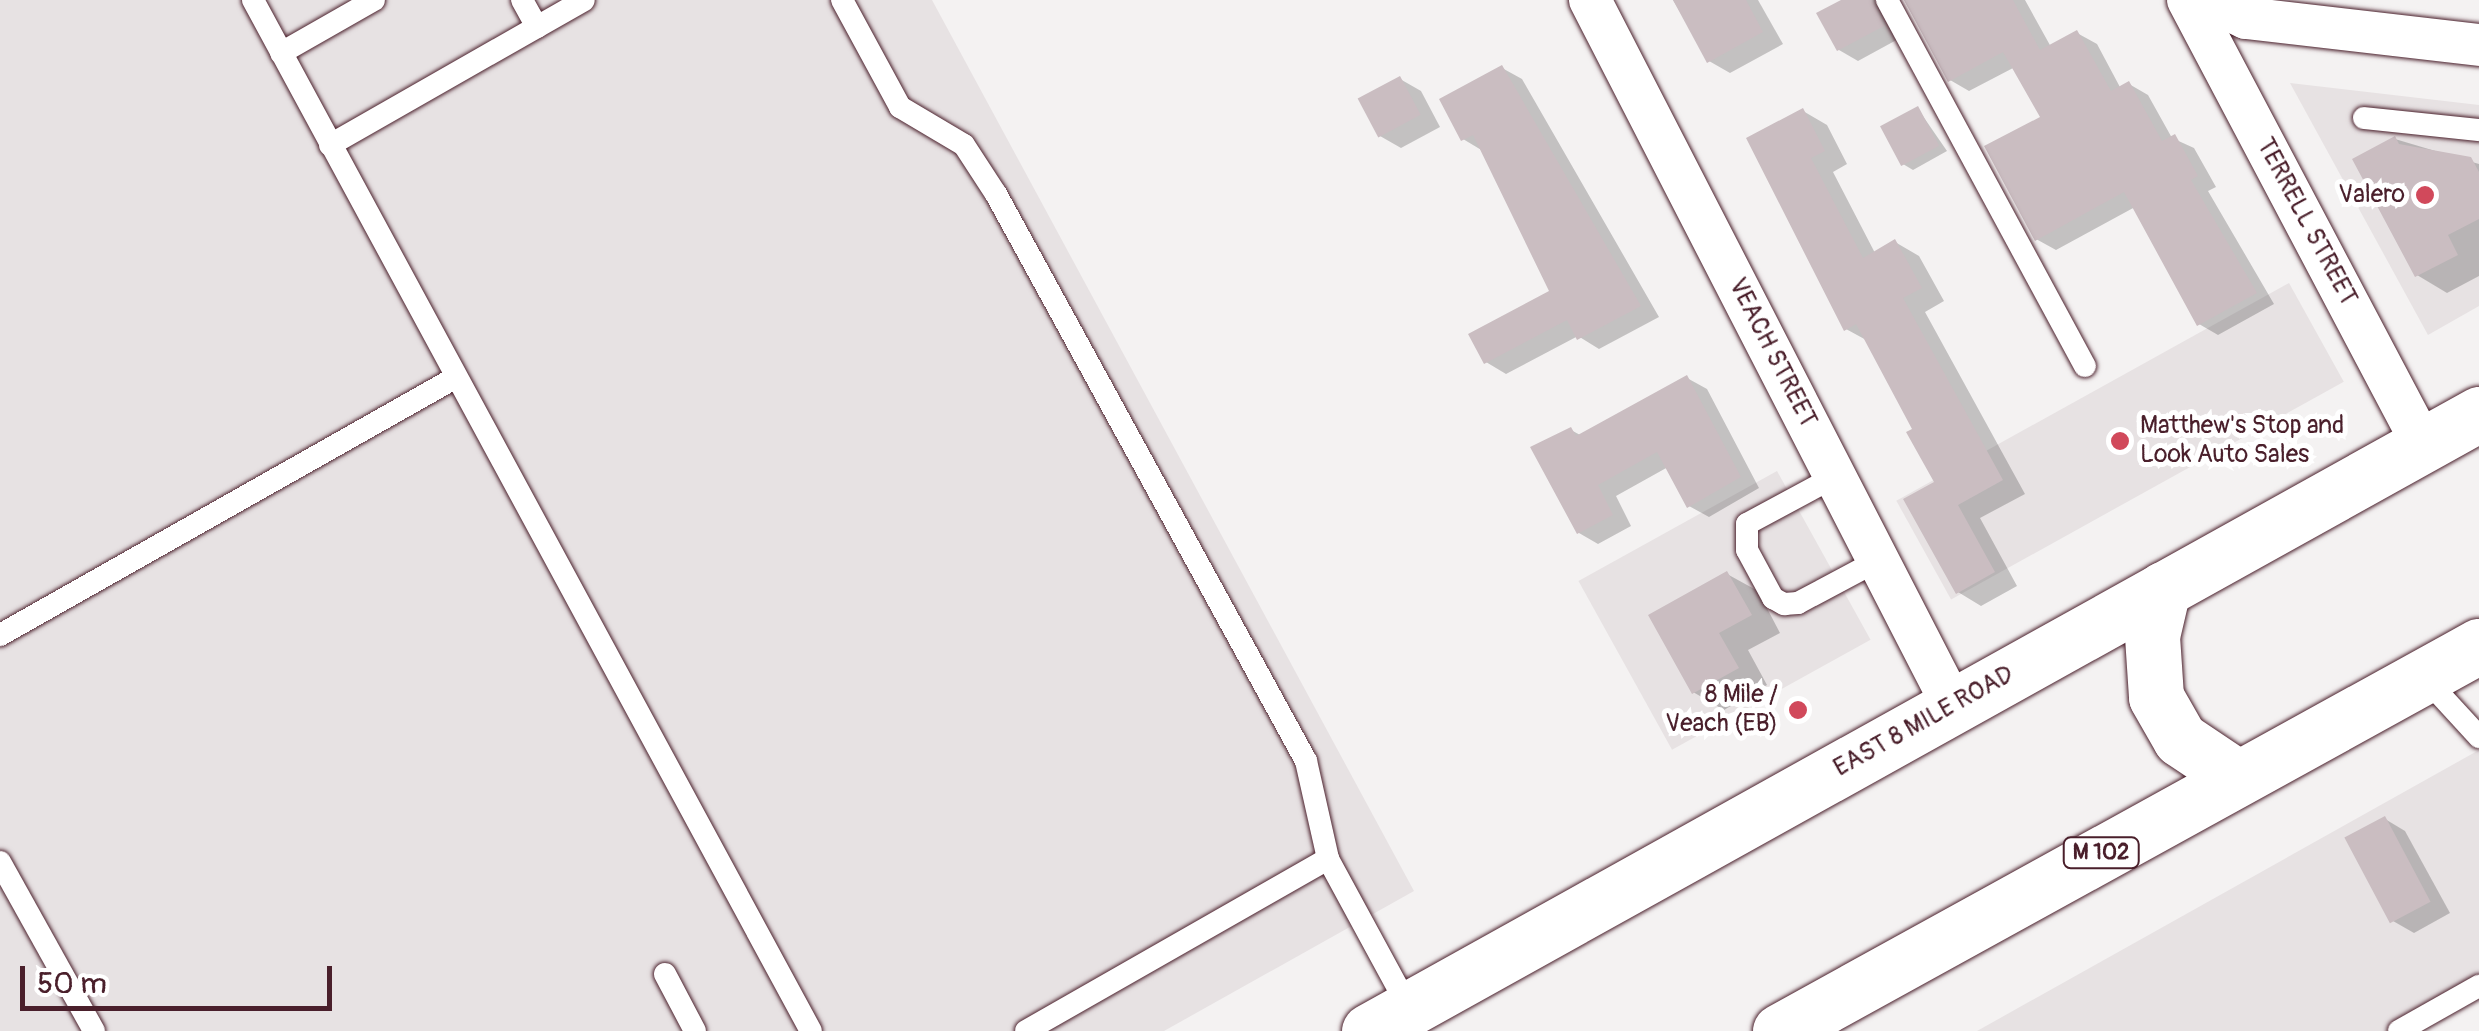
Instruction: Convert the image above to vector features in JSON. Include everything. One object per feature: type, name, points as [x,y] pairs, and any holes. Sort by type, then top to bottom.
[{"type":"highway","name":"EAST 8 MILE ROAD","points":[[1389,1020],[2479,414]]},
{"type":"highway","points":[[2163,589],[2152,636],[2156,696],[2180,739],[2237,777]]},
{"type":"highway","name":"M 102","points":[[1780,1031],[2479,646]]},
{"type":"street","name":"VEACH STREET","points":[[1590,0],[1953,706]]},
{"type":"street","name":"TERRELL STREET","points":[[2188,0],[2424,445]]},
{"type":"street","points":[[2208,0],[2246,18],[2479,45]]},
{"type":"lane","points":[[253,0],[453,379],[811,1031]]},
{"type":"lane","points":[[281,53],[374,0]]},
{"type":"lane","points":[[522,0],[538,27]]},
{"type":"lane","points":[[330,145],[584,0]]},
{"type":"lane","points":[[842,0],[900,107],[964,145],[996,194],[1306,762],[1328,858],[1389,1020]]},
{"type":"lane","points":[[1887,0],[2084,366]]},
{"type":"lane","points":[[2364,118],[2479,130]]},
{"type":"lane","points":[[0,635],[453,379]]},
{"type":"lane","points":[[1836,476],[1747,524],[1747,550],[1773,598],[1784,604],[1798,603],[1879,560]]},
{"type":"lane","points":[[2423,676],[2479,737]]},
{"type":"lane","points":[[1026,1031],[1328,858]]},
{"type":"lane","points":[[0,862],[94,1031]]},
{"type":"lane","points":[[665,974],[696,1031]]},
{"type":"lane","points":[[2399,1031],[2479,986]]},
{"type":"shaded area","points":[[0,0],[932,0],[1414,891],[1164,1031],[0,1031]]},
{"type":"shaded area","points":[[2290,83],[2479,105],[2479,306],[2428,335]]},
{"type":"shaded area","name":"Matthew's Stop and Look Auto Sales","points":[[2289,283],[2344,382],[1951,600],[1896,501]]},
{"type":"shaded area","points":[[1777,471],[1871,640],[1672,750],[1578,581]]},
{"type":"shaded area","points":[[2479,750],[2479,990],[2405,1031],[1977,1031]]},
{"type":"building","points":[[1673,0],[1746,0],[1763,32],[1707,63]]},
{"type":"building","points":[[1841,0],[1872,0],[1884,26],[1837,51],[1816,13]]},
{"type":"building","points":[[1904,0],[2013,0],[2040,50],[2077,30],[2111,91],[2129,81],[2162,141],[2175,134],[2198,176],[2191,180],[2257,293],[2197,326],[2124,192],[2035,241],[1984,146],[2040,117],[2003,52],[1948,82]]},
{"type":"building","points":[[1502,65],[1641,306],[1577,340],[1567,320],[1484,364],[1468,334],[1549,291],[1473,135],[1461,141],[1439,99]]},
{"type":"building","points":[[1400,76],[1421,115],[1378,137],[1358,99]]},
{"type":"building","points":[[1918,106],[1939,146],[1901,166],[1880,126]]},
{"type":"building","points":[[1803,108],[1825,151],[1811,158],[1863,258],[1895,239],[1922,288],[1903,298],[2003,480],[1958,505],[1995,572],[1956,594],[1903,499],[1934,482],[1906,432],[1912,429],[1856,324],[1844,331],[1746,138]]},
{"type":"building","name":"Valero","points":[[2395,136],[2399,144],[2471,157],[2479,172],[2479,219],[2448,235],[2458,255],[2415,277],[2352,159]]},
{"type":"building","points":[[1687,375],[1741,477],[1687,508],[1657,452],[1598,485],[1613,515],[1577,534],[1530,447],[1571,427],[1576,436]]},
{"type":"building","points":[[1727,571],[1752,615],[1719,633],[1739,668],[1692,694],[1648,615]]},
{"type":"building","points":[[2385,816],[2431,902],[2390,923],[2344,838]]},
{"type":"place","name":"Valero","points":[[2425,195]]},
{"type":"place","name":"Matthew's Stop and Look Auto Sales","points":[[2120,441]]},
{"type":"place","name":"8 Mile / Veach (EB)","points":[[1798,710]]}]
